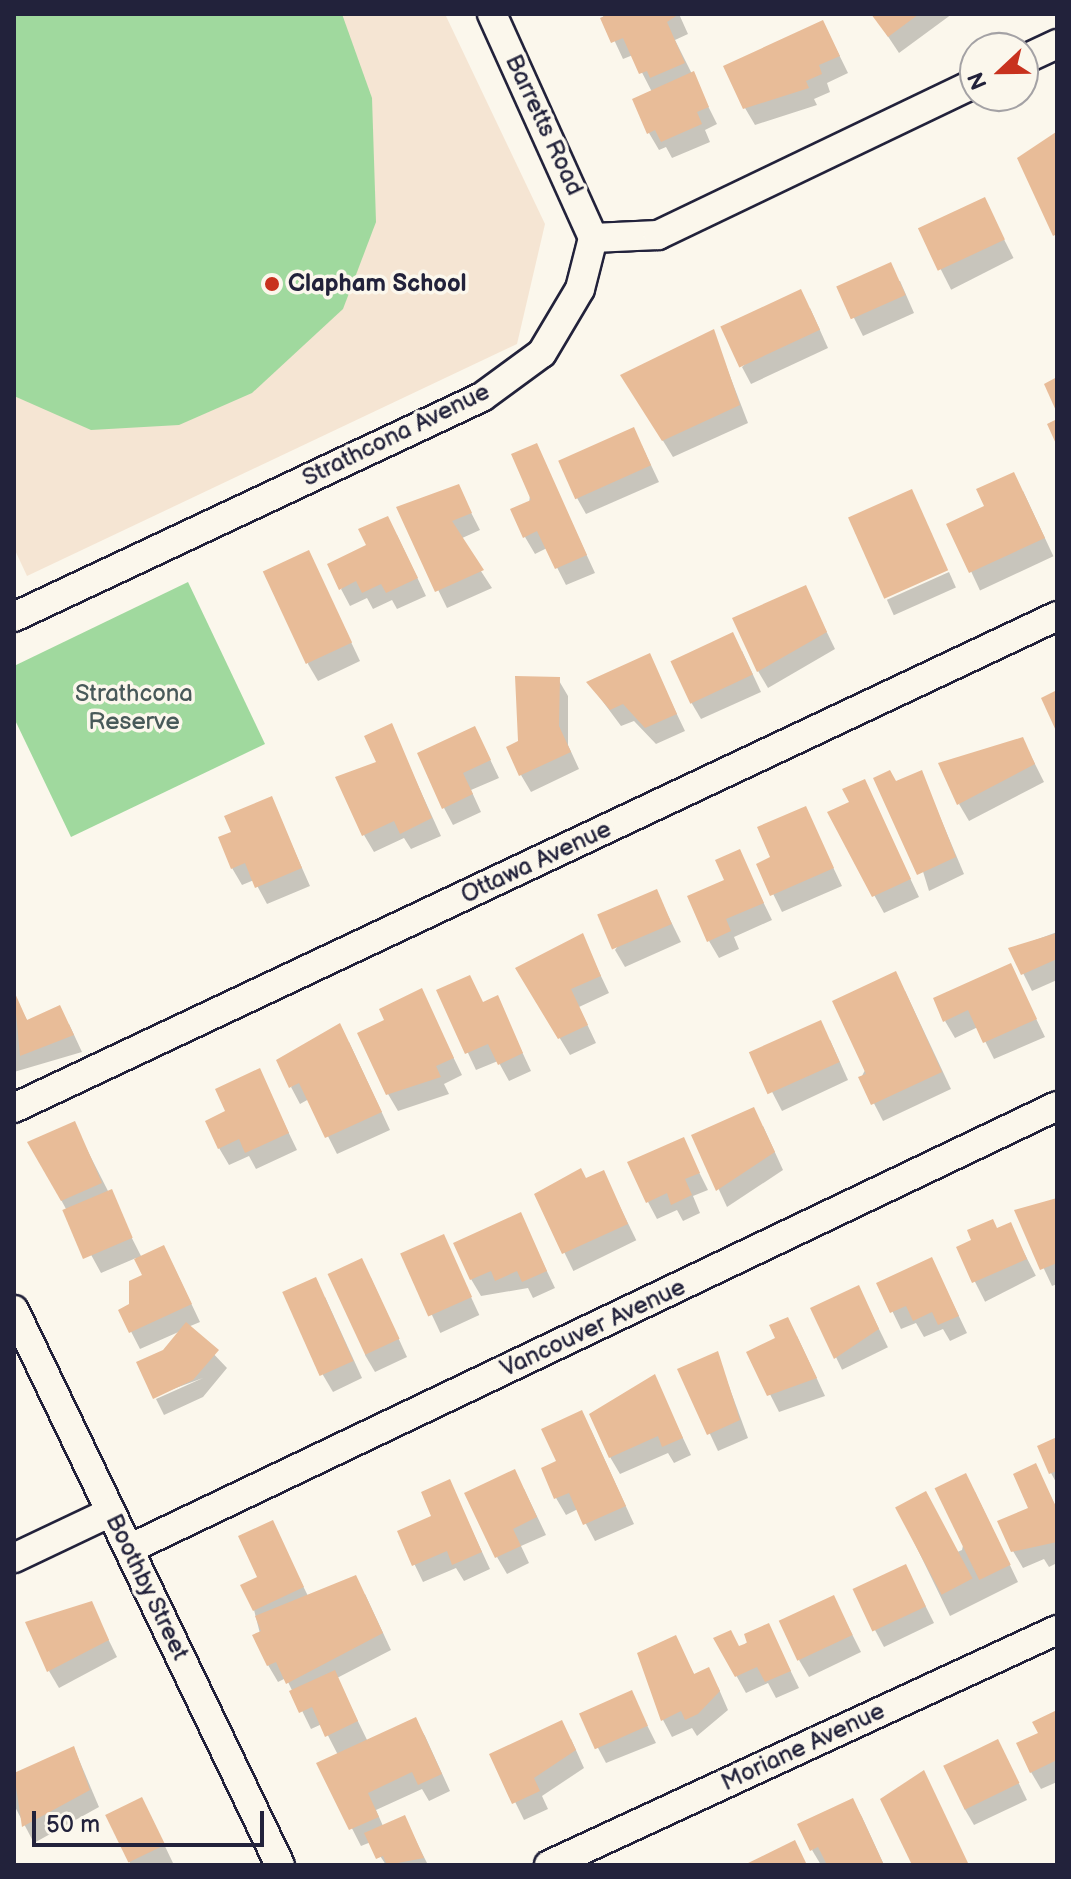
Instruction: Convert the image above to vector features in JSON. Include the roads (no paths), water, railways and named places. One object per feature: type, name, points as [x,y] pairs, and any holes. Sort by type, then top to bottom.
[{"type":"street","name":"Barretts Road","points":[[492,14],[593,238]]},
{"type":"street","points":[[593,238],[658,235],[959,91]]},
{"type":"street","name":"Strathcona Avenue","points":[[14,617],[482,397],[542,353],[580,289],[593,238]]},
{"type":"street","name":"Ottawa Avenue","points":[[14,1108],[1057,616]]},
{"type":"street","name":"Vancouver Avenue","points":[[129,1549],[1057,1106]]},
{"type":"street","name":"Boothby Street","points":[[14,1310],[280,1865]]},
{"type":"street","points":[[14,1558],[111,1512]]},
{"type":"street","name":"Moriane Avenue","points":[[549,1865],[1057,1630]]},
{"type":"place","name":"Clapham School","points":[[272,284]]},
{"type":"park label","name":"Strathcona Reserve","points":[[134,708]]}]
